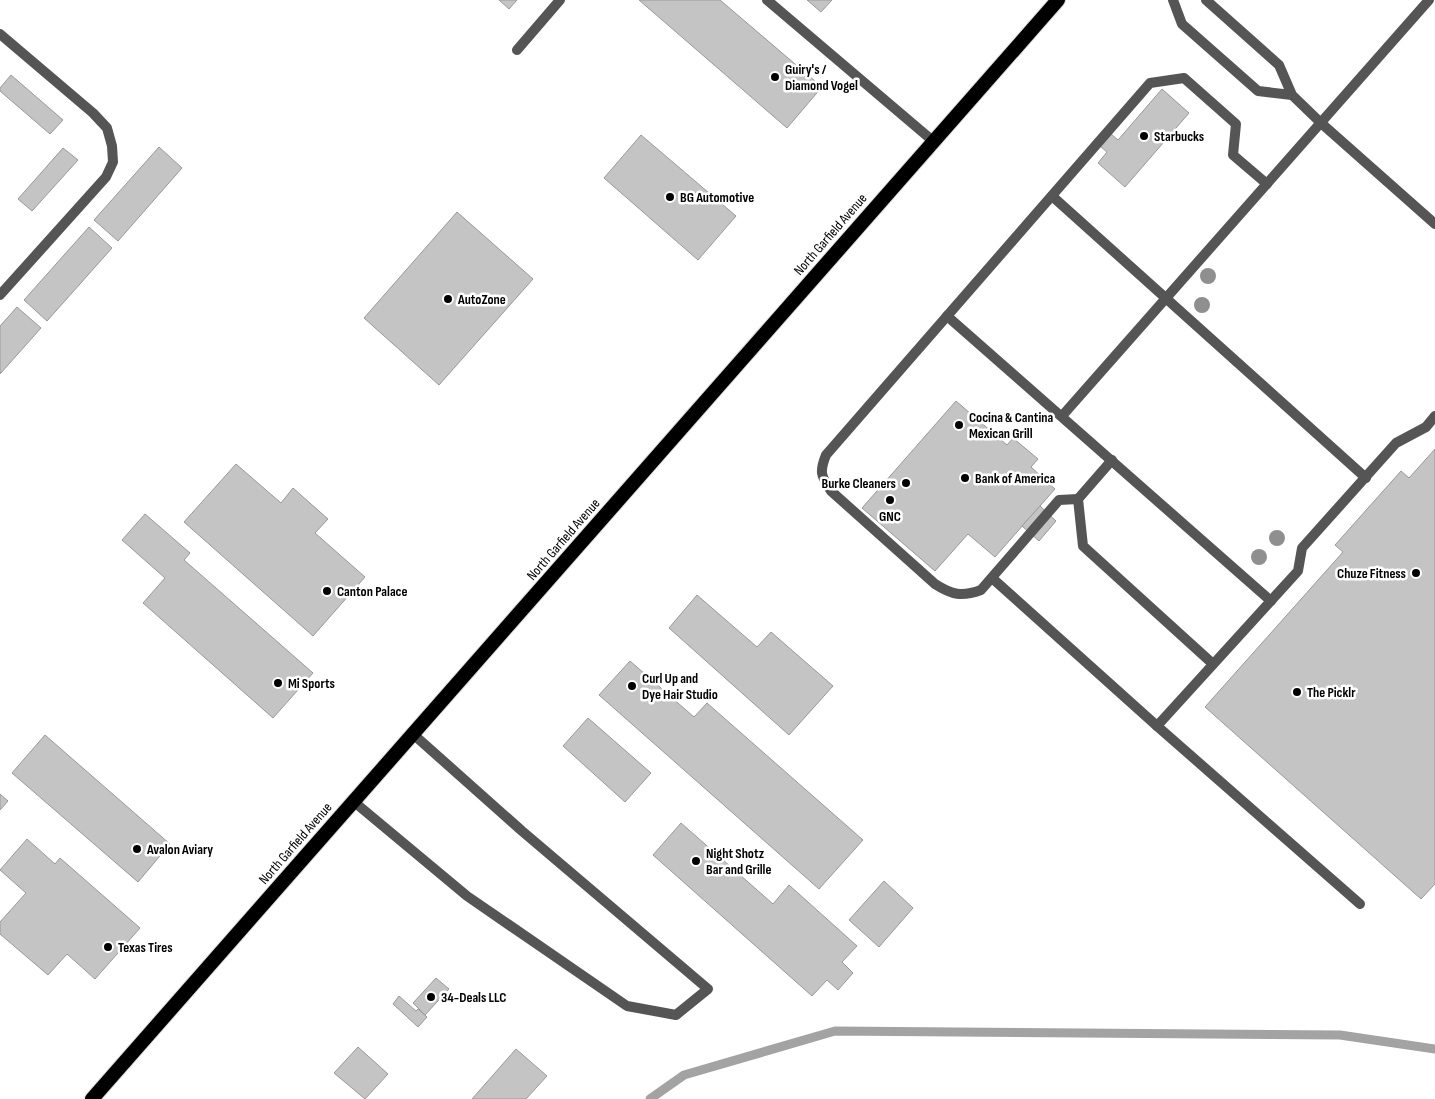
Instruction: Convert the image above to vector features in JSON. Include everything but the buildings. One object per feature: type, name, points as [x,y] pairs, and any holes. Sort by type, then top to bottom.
[{"type":"highway","name":"North Garfield Avenue","points":[[92,1099],[1058,0]]},
{"type":"lane","points":[[517,50],[560,0]]},
{"type":"lane","points":[[767,0],[933,142]]},
{"type":"lane","points":[[1173,0],[1182,24],[1258,91],[1292,95]]},
{"type":"lane","points":[[1206,0],[1279,65],[1292,95],[1435,224]]},
{"type":"lane","points":[[1062,416],[1429,0]]},
{"type":"lane","points":[[0,34],[93,113],[107,128],[112,146],[113,162],[106,177],[0,295]]},
{"type":"lane","points":[[1112,460],[1078,499],[1059,500],[981,590],[968,594],[958,594],[945,590],[935,584],[831,491],[823,480],[821,466],[826,455],[1150,83],[1184,78],[1236,124],[1233,155],[1267,184]]},
{"type":"lane","points":[[1052,196],[1366,478]]},
{"type":"lane","points":[[947,316],[1271,601]]},
{"type":"lane","points":[[1157,726],[1298,571],[1302,548],[1396,444],[1426,427],[1435,416]]},
{"type":"lane","points":[[1078,499],[1083,546],[1213,664]]},
{"type":"lane","points":[[992,578],[1360,904]]},
{"type":"lane","points":[[353,801],[467,896],[627,1006],[676,1015],[708,989],[522,831],[412,734]]},
{"type":"waterway","points":[[650,1099],[684,1075],[835,1031],[1340,1035],[1435,1049]]},
{"type":"place","name":"Guiry's / Diamond Vogel","points":[[775,77]]},
{"type":"place","name":"Starbucks","points":[[1144,136]]},
{"type":"place","name":"BG Automotive","points":[[670,197]]},
{"type":"place","name":"AutoZone","points":[[448,299]]},
{"type":"place","name":"Cocina & Cantina Mexican Grill","points":[[959,425]]},
{"type":"place","name":"Bank of America","points":[[965,478]]},
{"type":"place","name":"Burke Cleaners","points":[[906,483]]},
{"type":"place","name":"GNC","points":[[890,500]]},
{"type":"place","name":"Chuze Fitness","points":[[1416,573]]},
{"type":"place","name":"Canton Palace","points":[[327,591]]},
{"type":"place","name":"Mi Sports","points":[[278,683]]},
{"type":"place","name":"Curl Up and Dye Hair Studio","points":[[632,686]]},
{"type":"place","name":"The Picklr","points":[[1297,692]]},
{"type":"place","name":"Avalon Aviary","points":[[137,849]]},
{"type":"place","name":"Night Shotz Bar and Grille","points":[[696,861]]},
{"type":"place","name":"Texas Tires","points":[[108,947]]},
{"type":"place","name":"34-Deals LLC","points":[[431,997]]}]
